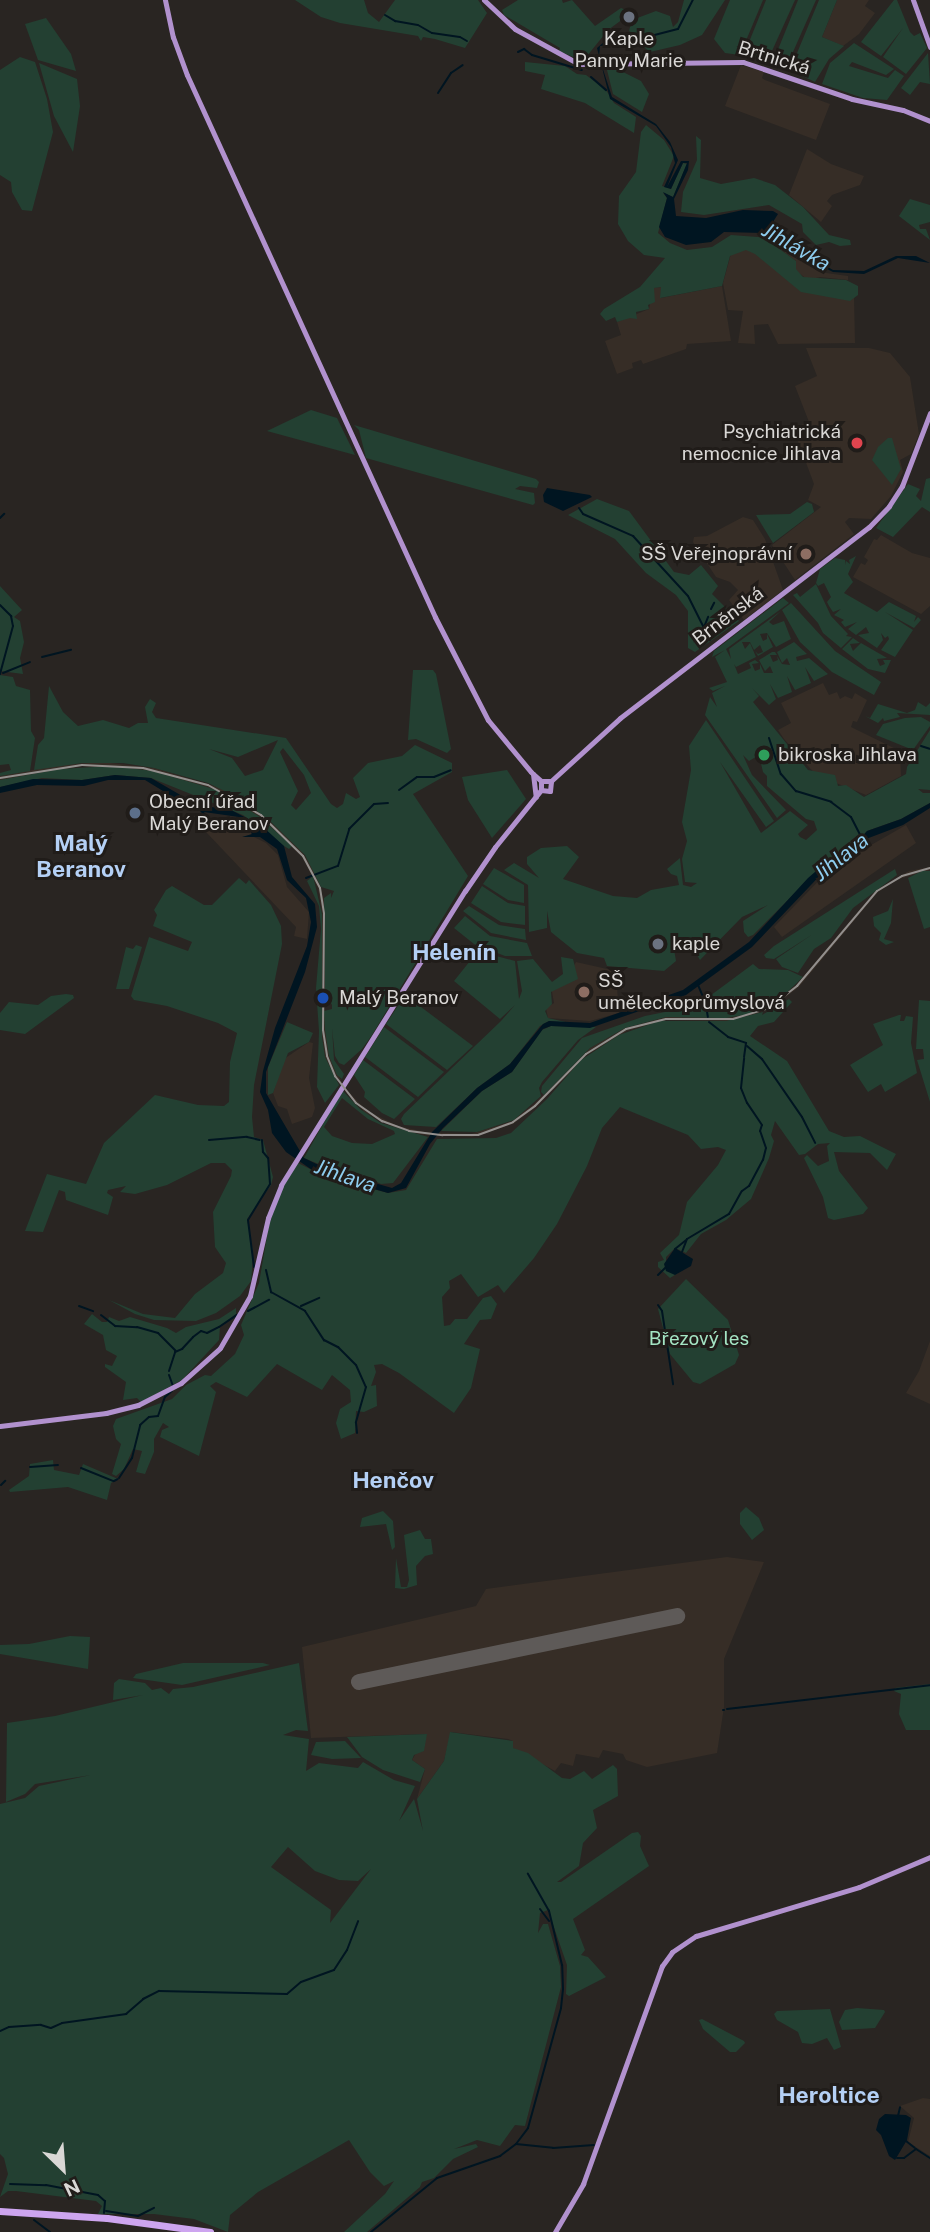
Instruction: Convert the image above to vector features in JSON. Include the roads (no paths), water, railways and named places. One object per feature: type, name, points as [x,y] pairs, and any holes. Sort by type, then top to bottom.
[{"type":"highway","points":[[0,2214],[106,2222],[183,2232]]},
{"type":"highway","points":[[0,2214],[107,2218],[210,2232]]},
{"type":"main road","points":[[165,0],[183,65],[409,564],[488,720],[533,774],[541,781],[551,781]]},
{"type":"main road","name":"Brtnická","points":[[484,0],[506,22],[573,62],[601,65],[743,62],[835,94],[903,110],[930,121]]},
{"type":"main road","points":[[913,0],[930,47]]},
{"type":"main road","name":"Brněnská","points":[[541,790],[550,791],[551,781],[597,737],[879,518],[902,486],[930,414]]},
{"type":"main road","points":[[533,774],[536,797]]},
{"type":"main road","points":[[0,1426],[106,1413],[138,1405],[187,1379],[215,1354],[236,1325],[250,1296],[275,1199],[294,1164],[485,860],[541,790],[541,781]]},
{"type":"main road","points":[[555,2232],[583,2184],[662,1966],[672,1952],[696,1936],[859,1887],[930,1857]]},
{"type":"water","points":[[639,38],[636,41],[600,46],[599,56],[597,48],[604,42]]},
{"type":"water","points":[[600,61],[612,97],[656,124],[670,142],[678,160],[667,187],[681,161],[689,161],[688,170],[674,199],[676,216],[706,218],[743,210],[773,211],[778,214],[771,225],[789,244],[833,270],[864,271],[896,256],[916,256],[930,263],[898,258],[864,274],[833,272],[807,259],[767,230],[763,233],[724,232],[711,242],[686,245],[665,237],[659,227],[667,198],[663,192],[673,197],[687,163],[683,163],[671,189],[664,187],[675,163],[671,147],[656,126],[610,99]]},
{"type":"water","points":[[547,488],[592,497],[563,511],[544,502],[543,495]]},
{"type":"water","name":"Jihlava","points":[[115,775],[151,778],[196,804],[233,811],[262,826],[284,846],[292,877],[315,904],[317,927],[305,972],[266,1072],[266,1093],[304,1158],[329,1170],[392,1188],[401,1183],[432,1132],[477,1088],[510,1064],[543,1024],[549,1021],[590,1023],[683,990],[749,942],[808,878],[830,859],[853,847],[867,831],[901,819],[930,803],[930,808],[903,825],[866,839],[855,852],[829,866],[752,947],[686,995],[590,1028],[551,1026],[543,1029],[512,1072],[482,1091],[443,1128],[430,1144],[406,1188],[388,1193],[315,1172],[286,1152],[272,1133],[268,1110],[260,1092],[263,1071],[275,1028],[307,946],[311,922],[306,898],[287,880],[277,849],[260,837],[242,837],[252,834],[239,817],[204,812],[215,827],[200,811],[145,780],[108,780],[84,786],[37,785],[0,793],[0,787],[33,779],[82,780]]},
{"type":"water","points":[[675,1248],[693,1259],[691,1266],[675,1275],[666,1271],[664,1264]]},
{"type":"water","points":[[885,2114],[906,2115],[911,2118],[907,2140],[895,2160],[889,2156],[881,2135],[876,2130],[879,2119]]},
{"type":"waterway","name":"Jihlávka","points":[[639,39],[678,29],[693,0]]},
{"type":"waterway","points":[[385,15],[395,21],[418,25],[432,33],[460,37],[467,41]]},
{"type":"waterway","points":[[518,52],[524,49],[532,55],[582,70]]},
{"type":"waterway","points":[[438,93],[451,73],[463,65]]},
{"type":"waterway","points":[[591,77],[606,90]]},
{"type":"waterway","points":[[579,508],[583,514],[633,536],[688,596],[710,640]]},
{"type":"waterway","points":[[0,518],[4,514]]},
{"type":"waterway","points":[[711,609],[714,603]]},
{"type":"waterway","points":[[0,605],[11,616],[13,626],[0,674]]},
{"type":"waterway","points":[[704,627],[708,617]]},
{"type":"waterway","points":[[42,657],[71,650]]},
{"type":"waterway","points":[[3,673],[30,662]]},
{"type":"waterway","name":"Jihlava","points":[[769,738],[781,774],[796,791],[831,802],[851,817],[860,835]]},
{"type":"waterway","points":[[921,746],[930,749]]},
{"type":"waterway","points":[[399,790],[417,777],[434,777],[451,770]]},
{"type":"waterway","points":[[306,878],[338,866],[349,829],[374,804],[388,803]]},
{"type":"waterway","points":[[698,985],[703,997]]},
{"type":"waterway","points":[[705,999],[708,1017]]},
{"type":"waterway","points":[[709,1022],[728,1037],[746,1043],[744,1057]]},
{"type":"waterway","points":[[747,1046],[762,1059],[802,1117],[815,1143]]},
{"type":"waterway","points":[[682,1252],[687,1239],[729,1214],[763,1160],[766,1148],[760,1131],[762,1125],[747,1103],[741,1088],[744,1058]]},
{"type":"waterway","points":[[209,1140],[247,1137],[260,1140]]},
{"type":"waterway","points":[[254,1267],[248,1220],[270,1184],[268,1158],[263,1152],[262,1140]]},
{"type":"waterway","points":[[675,1249],[686,1240]]},
{"type":"waterway","points":[[658,1275],[665,1268]]},
{"type":"waterway","points":[[266,1270],[271,1292],[305,1311],[324,1340],[338,1347],[356,1365],[366,1387],[356,1423],[357,1433]]},
{"type":"waterway","points":[[301,1306],[319,1298]]},
{"type":"waterway","points":[[248,1311],[269,1300]]},
{"type":"waterway","points":[[658,1305],[662,1311],[673,1384]]},
{"type":"waterway","points":[[79,1306],[93,1311]]},
{"type":"waterway","points":[[101,1315],[115,1326],[137,1327],[158,1333],[176,1351]]},
{"type":"waterway","points":[[169,1371],[175,1352],[182,1349],[193,1337],[201,1331],[207,1333],[237,1315]]},
{"type":"waterway","points":[[169,1375],[173,1386]]},
{"type":"waterway","points":[[119,1478],[132,1458],[140,1425],[149,1417],[158,1416],[165,1397],[172,1391]]},
{"type":"waterway","points":[[30,1467],[58,1465]]},
{"type":"waterway","points":[[81,1468],[114,1481],[118,1479]]},
{"type":"waterway","points":[[1,1485],[5,1481]]},
{"type":"waterway","points":[[727,1709],[930,1685]]},
{"type":"waterway","points":[[371,2232],[437,2178],[500,2156],[516,2144],[528,2128],[561,2008],[563,1989],[562,1965],[549,1911],[528,1874]]},
{"type":"waterway","points":[[540,1909],[549,1921]]},
{"type":"waterway","points":[[0,2031],[9,2027],[41,2025],[51,2028],[62,2023],[126,2014],[143,1999],[159,1991],[287,1994],[301,1982],[334,1970],[347,1950],[358,1921]]},
{"type":"waterway","points":[[898,2116],[900,2107]]},
{"type":"waterway","points":[[906,2141],[915,2148]]},
{"type":"waterway","points":[[516,2144],[553,2148],[594,2145]]},
{"type":"waterway","points":[[897,2158],[904,2158],[916,2149],[930,2158]]},
{"type":"waterway","points":[[10,2184],[46,2185],[98,2195],[105,2201],[104,2213]]},
{"type":"waterway","points":[[106,2211],[138,2216],[154,2208]]},
{"type":"waterway","points":[[34,2220],[50,2232]]},
{"type":"railway","points":[[0,778],[82,765],[143,768],[208,785],[261,815],[303,856],[320,888],[324,914],[323,1030],[327,1056],[335,1076],[356,1103],[382,1121],[409,1131],[443,1135],[478,1135],[513,1122],[535,1106],[586,1054],[626,1029],[666,1019],[733,1019],[769,1008],[797,986],[877,891],[902,876],[930,868]]},
{"type":"place","name":"Kaple Panny Marie","points":[[629,17]]},
{"type":"place","name":"Psychiatrická nemocnice Jihlava","points":[[857,443]]},
{"type":"place","name":"SŠ Veřejnoprávní","points":[[806,554]]},
{"type":"place","name":"bikroska Jihlava","points":[[764,755]]},
{"type":"place","name":"Obecní úřad Malý Beranov","points":[[135,813]]},
{"type":"place","name":"kaple","points":[[658,944]]},
{"type":"place","name":"SŠ uměleckoprůmyslová","points":[[584,992]]},
{"type":"place","name":"Malý Beranov","points":[[323,998]]},
{"type":"district","name":"Malý Beranov","points":[[81,856]]},
{"type":"district","name":"Helenín","points":[[454,952]]},
{"type":"district","name":"Henčov","points":[[393,1480]]},
{"type":"district","name":"Heroltice","points":[[829,2095]]},
{"type":"park label","name":"Březový les","points":[[699,1339]]}]
